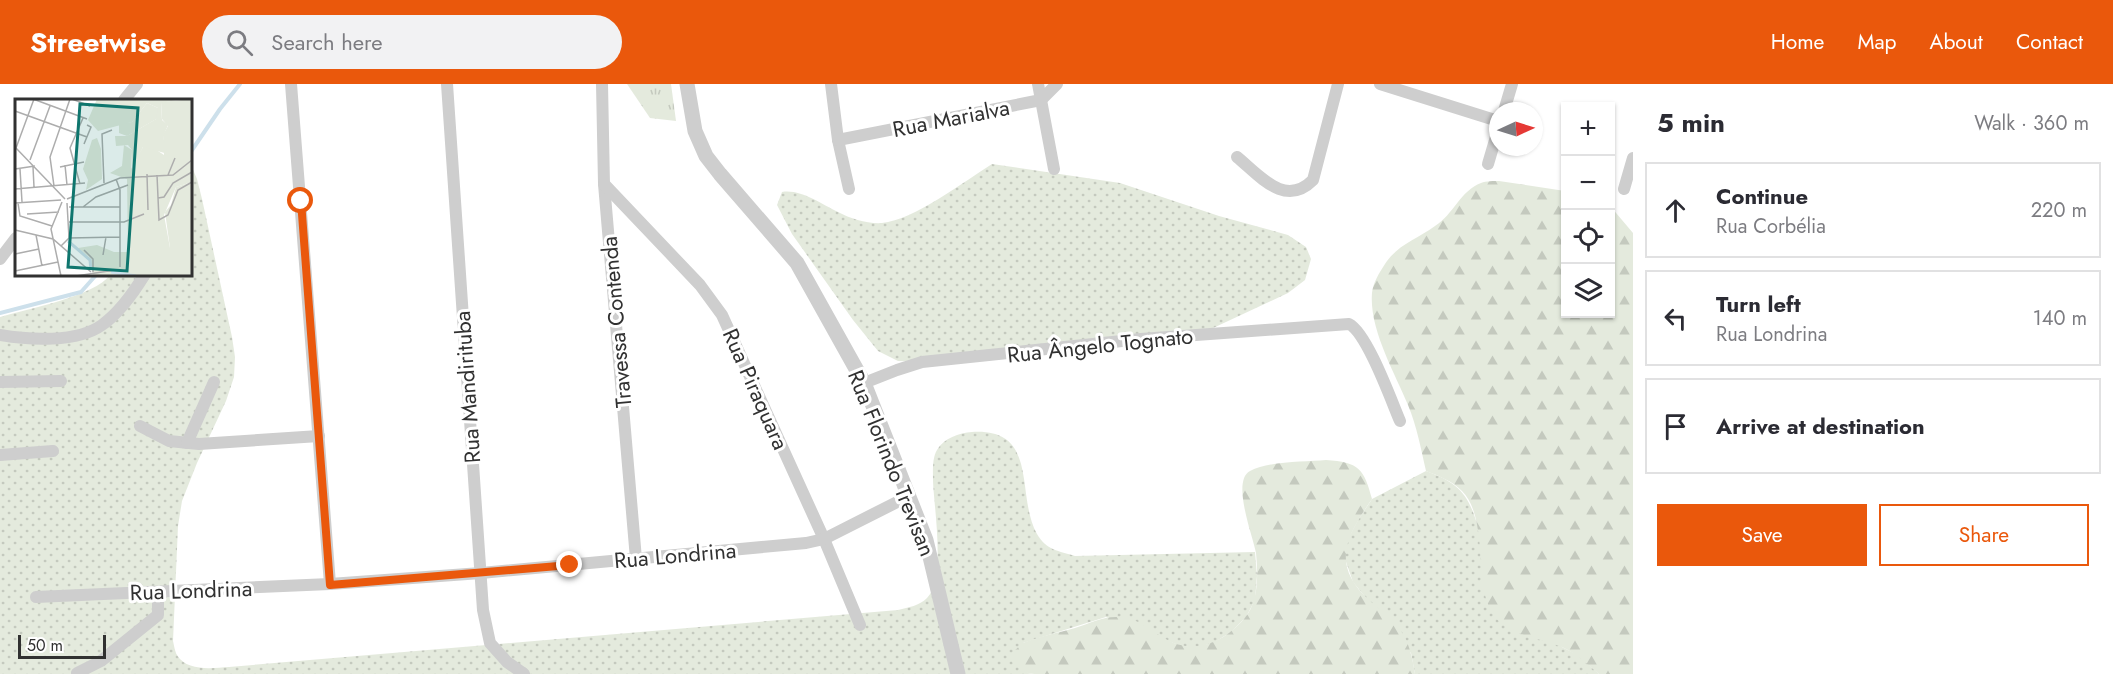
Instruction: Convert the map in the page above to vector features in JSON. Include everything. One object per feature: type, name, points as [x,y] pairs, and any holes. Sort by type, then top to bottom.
[{"type":"street","points":[[125,99],[137,84]]},
{"type":"street","points":[[291,84],[330,585]]},
{"type":"street","name":"Rua Mandirituba","points":[[447,84],[483,610],[490,643],[507,662],[524,674]]},
{"type":"street","name":"Travessa Contenda","points":[[602,84],[604,184],[636,559]]},
{"type":"street","name":"Rua Florindo Trevisan","points":[[687,84],[694,131],[706,156],[797,263],[864,383],[926,540],[958,674]]},
{"type":"street","points":[[831,84],[838,140],[849,189]]},
{"type":"street","points":[[1038,84],[1054,169]]},
{"type":"street","name":"Rua Marialva","points":[[838,140],[1041,100],[1058,84]]},
{"type":"street","points":[[1237,157],[1267,182],[1282,191],[1294,192],[1304,189],[1313,180],[1338,84]]},
{"type":"street","points":[[1380,84],[1489,118]]},
{"type":"street","points":[[1507,102],[1512,84]]},
{"type":"street","points":[[1488,164],[1490,156]]},
{"type":"street","points":[[1624,189],[1633,158]]},
{"type":"street","name":"Rua Piraquara","points":[[604,184],[700,285],[722,315],[824,538],[860,625]]},
{"type":"street","points":[[0,259],[15,238]]},
{"type":"street","points":[[0,335],[43,339],[74,335],[94,329],[104,324],[120,307],[143,276]]},
{"type":"street","name":"Rua Ângelo Tognato","points":[[864,383],[897,369],[922,362],[1141,339],[1349,324],[1357,330],[1384,382],[1400,421]]},
{"type":"street","points":[[0,382],[61,381]]},
{"type":"street","points":[[187,443],[214,382]]},
{"type":"street","points":[[140,426],[169,441],[199,444],[319,436]]},
{"type":"street","points":[[0,455],[53,451]]},
{"type":"street","name":"Rua Londrina","points":[[36,597],[330,585],[806,543],[824,538],[909,496]]},
{"type":"street","points":[[77,673],[101,661],[158,615],[158,592]]},
{"type":"green space","points":[[627,84],[671,84],[676,121],[650,118]]},
{"type":"green space","points":[[992,164],[1120,183],[1219,216],[1288,235],[1306,247],[1311,259],[1305,280],[1288,293],[1211,329],[933,362],[898,361],[878,351],[792,234],[777,205],[782,192],[804,195],[854,219],[882,223],[909,215],[924,207]]},
{"type":"green space","points":[[192,167],[202,199],[235,357],[234,377],[226,401],[182,501],[178,526],[173,641],[181,660],[194,667],[229,667],[898,610],[910,607],[927,598],[933,589],[936,576],[938,542],[933,473],[935,453],[948,439],[972,432],[993,434],[1008,441],[1017,452],[1031,518],[1037,534],[1049,547],[1075,556],[1255,552],[1257,576],[1255,600],[1246,617],[1231,632],[1215,642],[1197,648],[1181,646],[1106,617],[1023,643],[1028,673],[1034,674],[0,674],[0,317],[76,295],[102,283],[109,276],[192,276]]},
{"type":"green space","points":[[1499,181],[1561,190],[1561,318],[1615,318],[1615,212],[1633,233],[1633,674],[1599,674],[1567,650],[1510,629],[1496,618],[1488,605],[1484,589],[1473,509],[1458,487],[1426,471],[1411,413],[1379,336],[1372,307],[1372,293],[1379,274],[1390,257],[1447,216],[1474,186]]},
{"type":"green space","points":[[1326,460],[1353,465],[1363,474],[1366,481],[1372,499],[1349,538],[1346,563],[1358,588],[1392,620],[1403,634],[1415,674],[1034,674],[1028,673],[1012,662],[1014,651],[1023,643],[1108,618],[1131,619],[1164,638],[1186,646],[1207,644],[1227,635],[1249,612],[1256,588],[1256,553],[1243,497],[1242,486],[1245,477],[1250,471],[1267,465]]},
{"type":"green space","points":[[1426,471],[1446,480],[1460,490],[1470,504],[1477,524],[1562,647],[1578,655],[1599,674],[1415,674],[1411,653],[1353,582],[1345,559],[1346,543],[1372,499]]},
{"type":"waterway","points":[[192,150],[240,84]]},
{"type":"waterway","points":[[0,313],[81,292],[95,276]]},
{"type":"route","points":[[301,201],[330,585],[570,565]]}]
